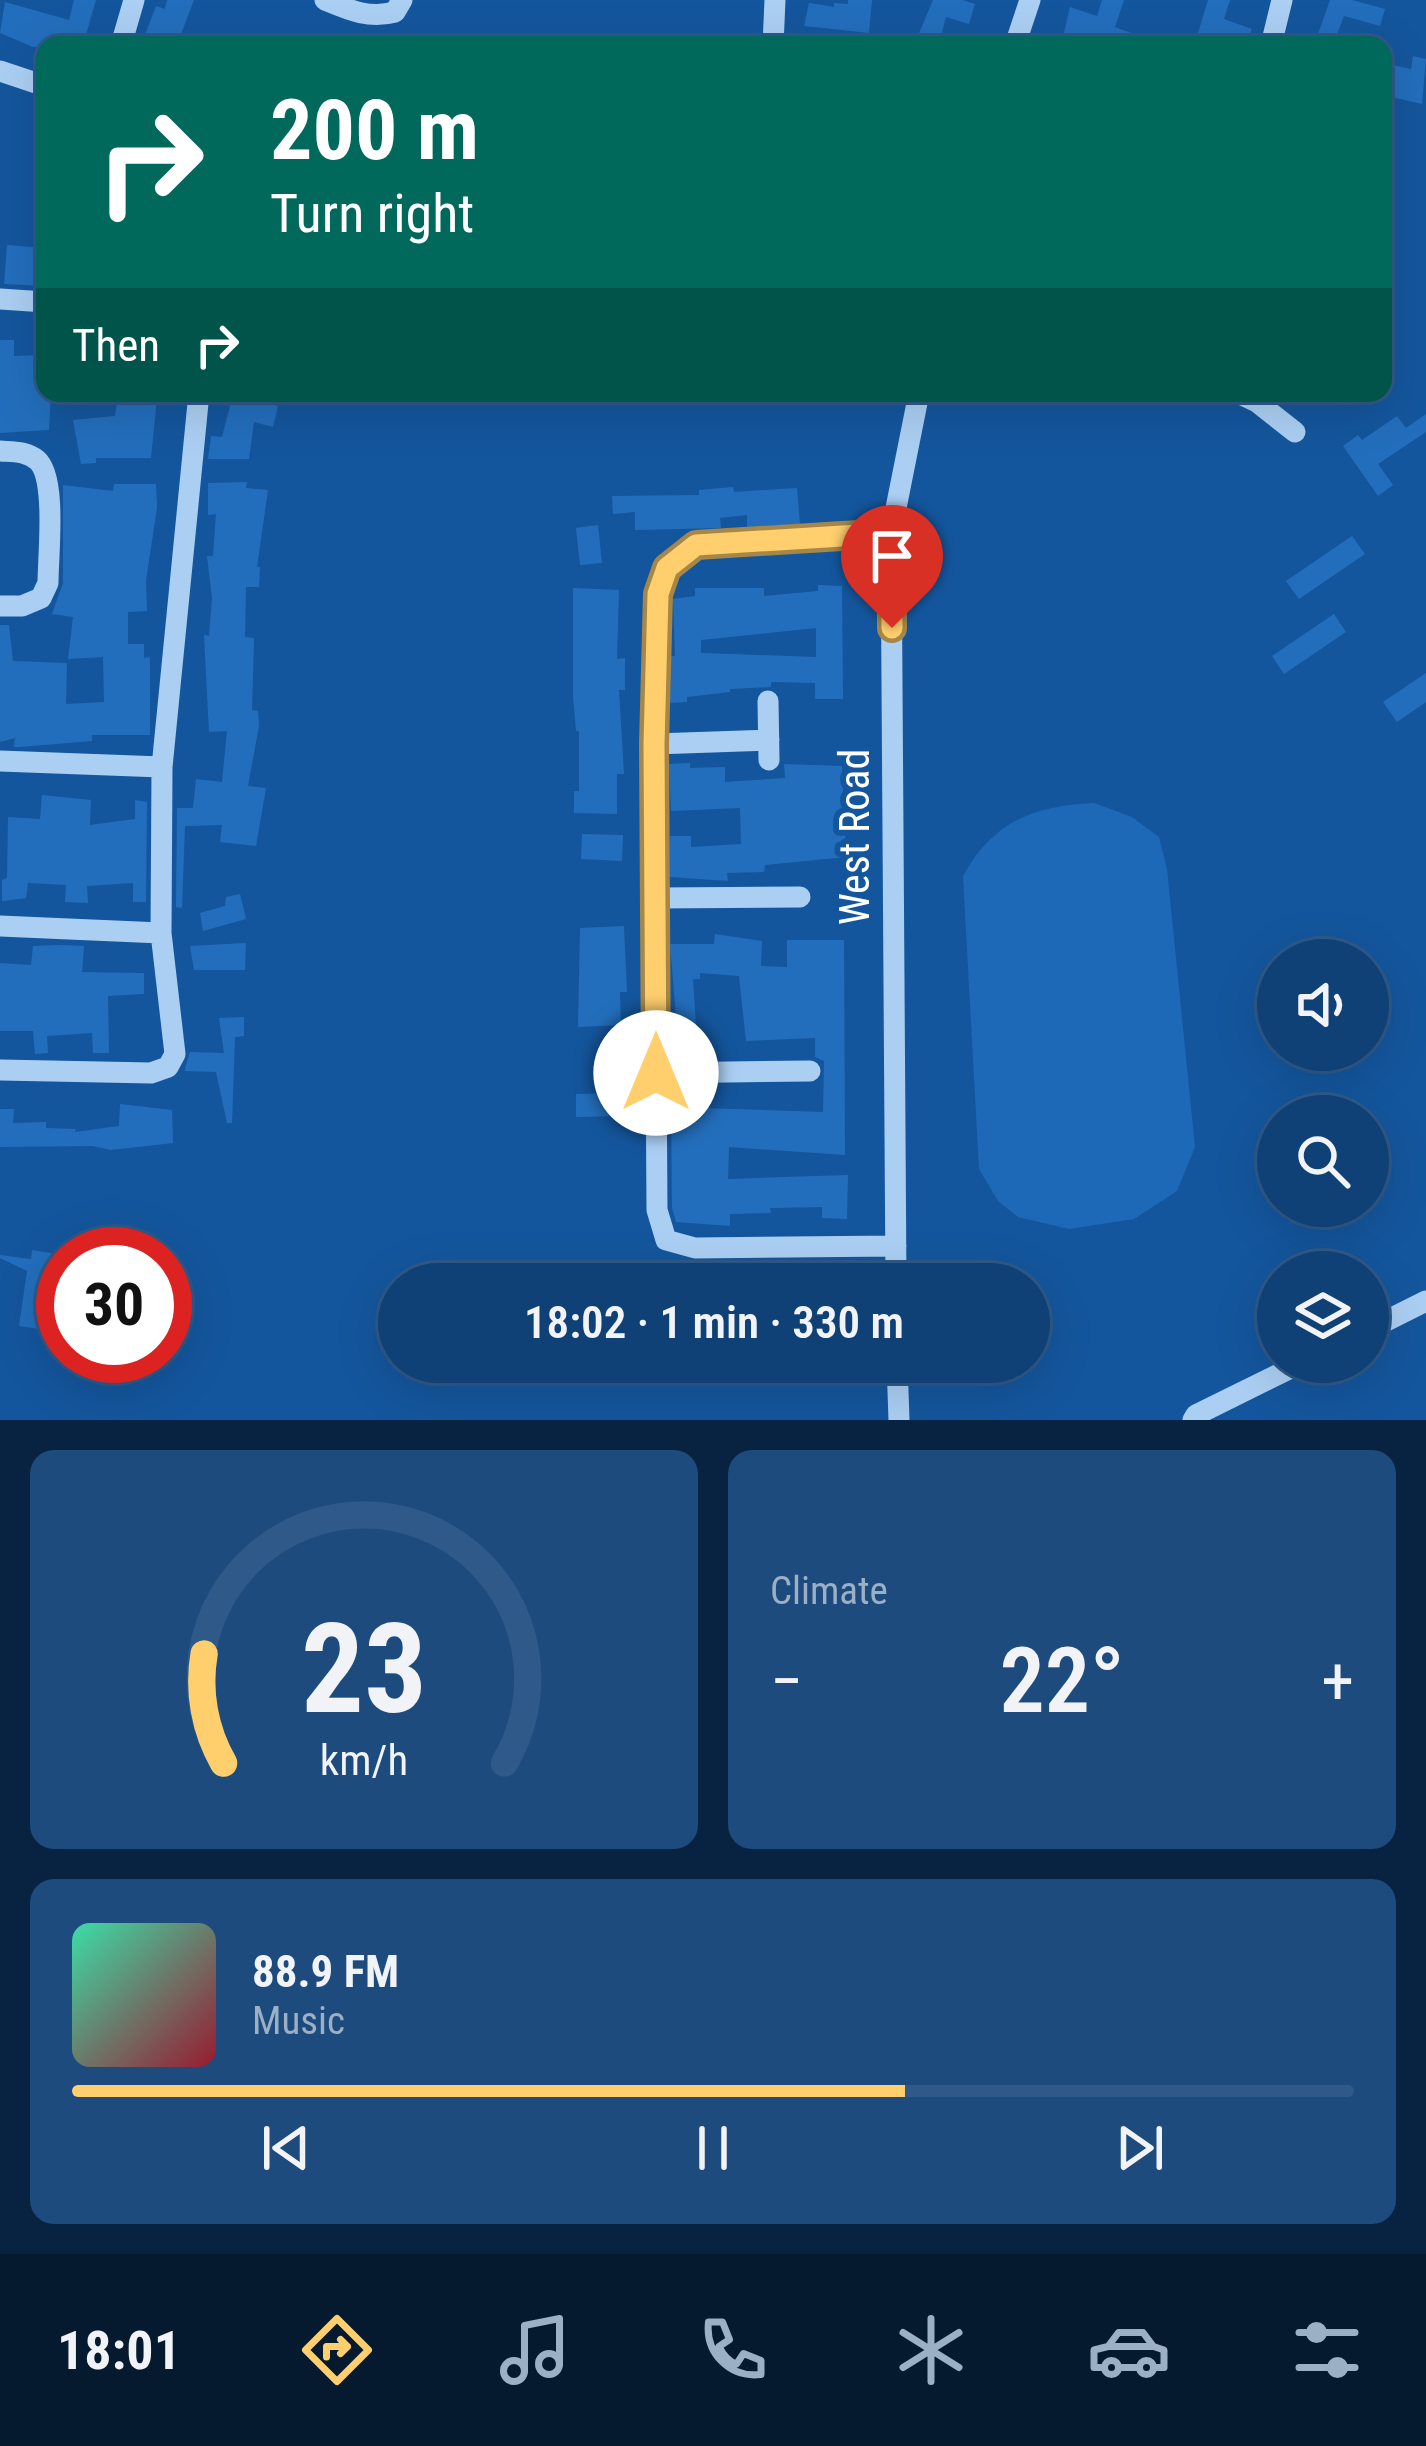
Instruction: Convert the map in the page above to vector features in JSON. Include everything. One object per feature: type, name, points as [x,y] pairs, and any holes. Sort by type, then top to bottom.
[{"type":"street","points":[[124,36],[134,0]]},
{"type":"street","points":[[325,0],[355,13],[379,16],[395,12],[402,0]]},
{"type":"street","points":[[773,36],[775,0]]},
{"type":"street","points":[[1018,36],[1030,0]]},
{"type":"street","points":[[1273,36],[1282,0]]},
{"type":"street","points":[[0,71],[36,83]]},
{"type":"street","points":[[0,299],[36,301]]},
{"type":"street","points":[[0,1070],[151,1073],[168,1067],[175,1054],[161,933],[163,766],[198,402]]},
{"type":"street","name":"West Road","points":[[896,1263],[891,533],[917,402]]},
{"type":"street","points":[[1257,402],[1295,432]]},
{"type":"street","points":[[0,451],[23,452],[40,462],[49,481],[48,583],[41,598],[22,606],[0,606]]},
{"type":"street","points":[[891,533],[696,545],[667,568],[658,594],[654,744],[656,1073],[657,1210],[666,1240],[694,1248],[896,1246]]},
{"type":"street","points":[[654,744],[769,750],[768,701]]},
{"type":"street","points":[[0,760],[163,766]]},
{"type":"street","points":[[658,898],[800,897]]},
{"type":"street","points":[[0,926],[161,933]]},
{"type":"street","points":[[656,1073],[809,1071]]},
{"type":"street","points":[[1389,1320],[1426,1301]]},
{"type":"street","points":[[898,1383],[899,1420]]},
{"type":"street","points":[[1193,1420],[1261,1383]]},
{"type":"shaded area","points":[[1094,803],[1132,817],[1159,837],[1167,869],[1195,1147],[1177,1191],[1134,1219],[1069,1229],[1018,1217],[998,1201],[979,1169],[963,876],[987,842],[1016,820],[1052,808]]},
{"type":"building","points":[[74,0],[96,0],[86,36],[36,36],[33,47],[0,33],[5,2],[69,20]]},
{"type":"building","points":[[167,0],[194,0],[180,36],[144,36],[156,6],[165,9]]},
{"type":"building","points":[[848,0],[872,0],[869,33],[804,26],[809,3],[834,7]]},
{"type":"building","points":[[933,0],[975,4],[969,24],[946,17],[941,36],[918,36]]},
{"type":"building","points":[[1102,0],[1124,0],[1115,27],[1139,36],[1063,36],[1070,7],[1097,16]]},
{"type":"building","points":[[1208,0],[1230,0],[1224,19],[1252,29],[1249,36],[1198,33]]},
{"type":"building","points":[[1330,0],[1385,9],[1380,26],[1344,16],[1337,36],[1317,36]]},
{"type":"building","points":[[1413,56],[1426,59],[1422,104],[1392,97],[1392,65],[1411,69]]},
{"type":"building","points":[[7,245],[36,247],[36,286],[4,284]]},
{"type":"building","points":[[0,340],[14,340],[14,356],[36,355],[36,402],[51,402],[49,430],[0,433]]},
{"type":"building","points":[[117,402],[157,402],[151,458],[96,458],[96,463],[81,464],[73,420],[115,416]]},
{"type":"building","points":[[231,402],[278,406],[273,427],[254,422],[249,459],[208,459],[211,436],[222,437]]},
{"type":"building","points":[[1426,414],[1426,432],[1378,464],[1393,485],[1378,496],[1343,446],[1358,435],[1362,440],[1397,416],[1406,428]]},
{"type":"building","points":[[247,482],[246,488],[268,490],[257,567],[259,587],[246,587],[245,637],[254,638],[252,710],[258,711],[259,726],[248,786],[266,788],[256,846],[220,842],[222,825],[185,826],[182,908],[176,907],[177,808],[193,808],[196,779],[222,782],[227,731],[209,732],[204,635],[209,636],[212,598],[207,556],[213,556],[216,514],[208,515],[208,483]]},
{"type":"building","points":[[114,484],[156,484],[147,611],[128,612],[128,644],[144,644],[144,658],[150,657],[150,735],[92,735],[92,741],[20,747],[14,747],[15,738],[0,742],[0,625],[9,625],[13,661],[67,663],[66,704],[104,702],[103,657],[68,659],[73,617],[52,614],[63,583],[63,485],[113,491]]},
{"type":"building","points":[[733,487],[734,492],[797,488],[800,524],[747,527],[747,515],[720,518],[721,528],[635,530],[635,512],[613,514],[612,496],[699,495],[699,490]]},
{"type":"building","points":[[598,525],[602,563],[580,565],[576,528]]},
{"type":"building","points":[[1352,536],[1365,554],[1299,599],[1286,581]]},
{"type":"building","points":[[818,585],[842,586],[843,699],[815,699],[815,683],[771,682],[771,687],[730,689],[670,703],[671,656],[675,656],[673,599],[695,596],[695,588],[764,588],[764,596],[818,591]],"holes":[[[816,628],[816,657],[701,653],[701,640]]]},
{"type":"building","points":[[573,588],[619,590],[617,659],[625,658],[625,690],[619,690],[624,774],[617,774],[617,814],[574,813],[574,791],[579,791],[579,731],[573,695]]},
{"type":"building","points":[[1334,614],[1346,632],[1284,674],[1272,656]]},
{"type":"building","points":[[1426,673],[1426,702],[1397,722],[1383,702]]},
{"type":"building","points":[[690,763],[690,768],[725,767],[725,782],[785,778],[784,764],[842,766],[846,857],[765,865],[764,872],[727,873],[728,881],[670,877],[670,836],[691,836],[691,847],[741,844],[740,808],[671,811],[669,764]]},
{"type":"building","points":[[42,795],[91,800],[90,825],[135,819],[135,800],[147,802],[146,902],[133,902],[133,883],[87,886],[88,903],[65,902],[66,885],[28,883],[26,898],[2,901],[8,817],[40,819]]},
{"type":"building","points":[[582,834],[623,835],[622,861],[581,859]]},
{"type":"building","points":[[240,894],[246,919],[203,931],[200,913],[225,906],[226,897]]},
{"type":"building","points":[[624,926],[627,992],[620,992],[621,1025],[578,1027],[580,928]]},
{"type":"building","points":[[715,934],[762,941],[761,966],[787,967],[787,940],[844,940],[845,1155],[729,1147],[728,1179],[848,1175],[847,1219],[822,1218],[822,1207],[730,1214],[730,1226],[676,1222],[671,1107],[823,1112],[824,1061],[815,1057],[815,1038],[746,1041],[739,976],[700,973],[700,979],[693,979],[696,1026],[677,1028],[670,944],[714,944]]},
{"type":"building","points":[[246,943],[245,970],[194,970],[190,946]]},
{"type":"building","points":[[33,946],[84,946],[82,972],[144,973],[144,994],[108,996],[109,1053],[93,1053],[92,1033],[47,1036],[48,1053],[35,1054],[33,1031],[0,1031],[0,963],[31,965]]},
{"type":"building","points":[[244,1017],[244,1036],[235,1037],[232,1123],[227,1123],[216,1072],[185,1068],[190,1052],[224,1053],[219,1018]]},
{"type":"building","points":[[623,1093],[624,1116],[576,1117],[576,1094]]},
{"type":"building","points":[[120,1104],[172,1110],[173,1143],[111,1150],[0,1147],[0,1109],[14,1109],[13,1123],[46,1122],[46,1128],[75,1132],[119,1126]]},
{"type":"building","points":[[32,1250],[36,1251],[36,1328],[19,1326],[27,1271],[0,1255],[31,1259]]},
{"type":"route","points":[[656,1073],[654,744],[658,594],[667,568],[696,545],[891,533],[892,628]]}]
